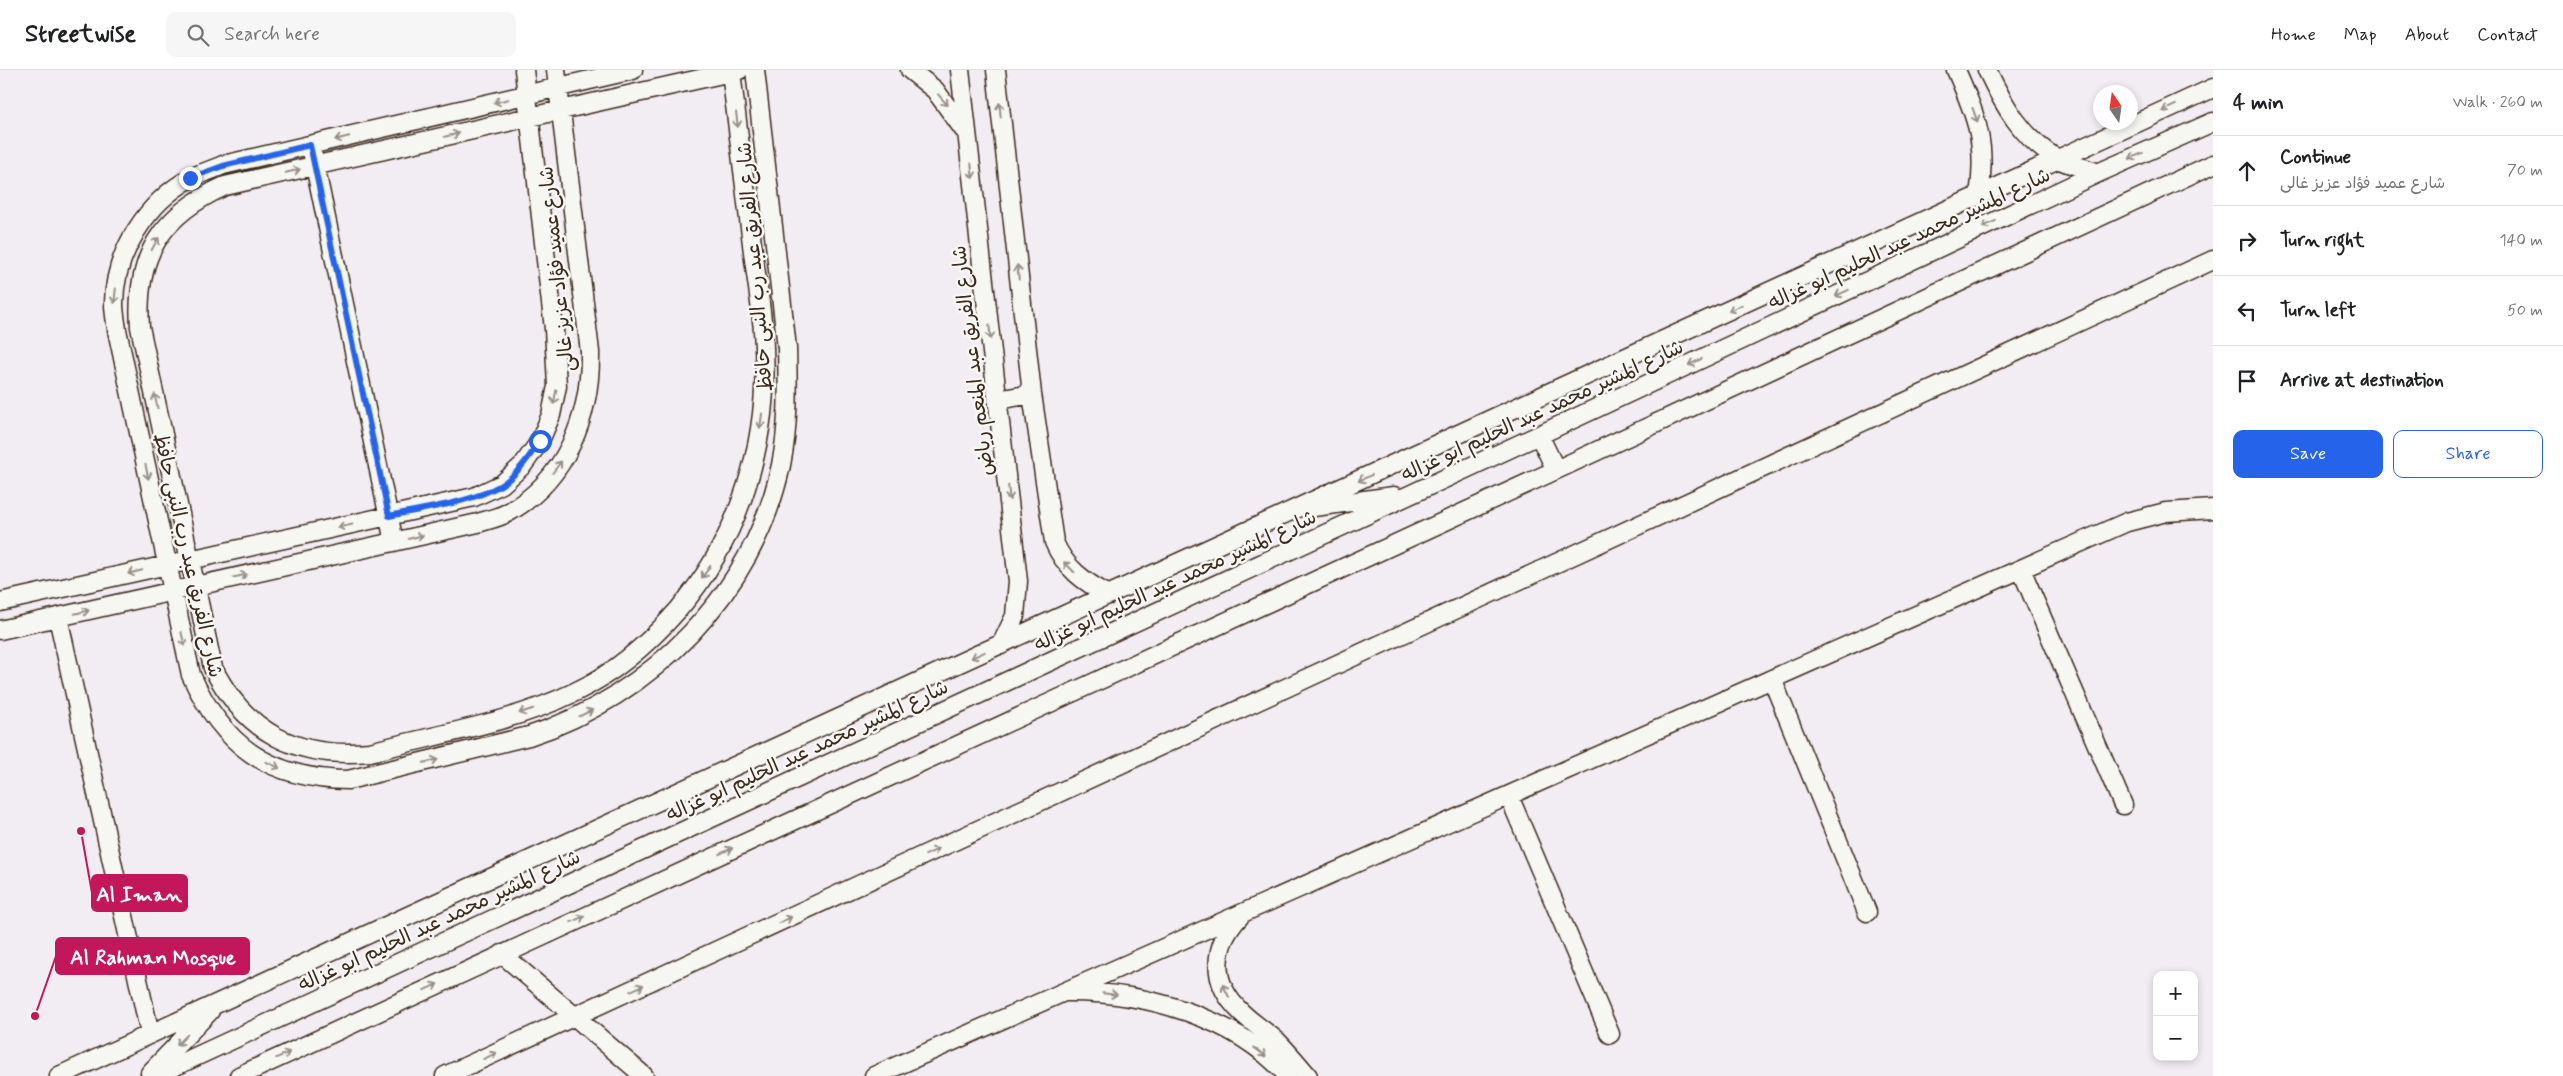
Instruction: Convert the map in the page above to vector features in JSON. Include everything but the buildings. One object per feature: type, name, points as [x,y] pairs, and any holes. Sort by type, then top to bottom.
[{"type":"street","name":"شارع عميد فؤاد عزيز غالى","points":[[0,602],[474,497],[502,484],[529,457],[540,441],[551,415],[557,386],[557,358],[524,70]]},
{"type":"street","name":"شارع الفريق عبد رب النبى حافظ","points":[[633,70],[557,79],[527,95],[223,166],[190,178],[162,199],[139,225],[126,250],[118,276],[114,303],[172,591],[191,675],[204,703],[221,728],[244,748],[270,764],[297,775],[322,780],[348,780],[370,776],[557,727],[616,697],[676,648],[707,614],[728,585],[756,538],[772,496],[786,434],[788,392],[787,348],[755,70]]},
{"type":"street","points":[[910,70],[935,90],[948,104],[968,136]]},
{"type":"street","name":"شارع الفريق عبد المنعم رياض","points":[[960,70],[1019,593],[1015,616],[1001,645]]},
{"type":"street","points":[[996,70],[1032,394],[1054,542],[1061,558],[1071,569],[1109,595]]},
{"type":"street","points":[[1956,70],[1977,117],[1981,136],[1983,156],[1979,196]]},
{"type":"street","points":[[1987,70],[2002,102],[2018,124],[2037,143],[2058,159],[2098,173]]},
{"type":"street","name":"شارع الفريق عبد رب النبى حافظ","points":[[735,71],[764,347],[762,417],[747,486],[732,526],[712,564],[687,599],[659,631],[603,677],[549,704],[524,713],[370,752],[329,752],[307,748],[283,740],[260,728],[240,711],[225,691],[213,668],[140,326],[140,288],[148,258],[158,237],[177,215],[199,198],[225,186],[560,111],[735,71]]},
{"type":"street","name":"شارع عميد فؤاد عزيز غالى","points":[[0,630],[478,523],[506,513],[527,499],[546,482],[561,462],[580,425],[588,392],[590,352],[557,79]]},
{"type":"street","points":[[59,1076],[2213,88]]},
{"type":"street","name":"شارع المشير محمد عبد الحليم ابو غزاله","points":[[154,1076],[1412,494],[2098,173],[2213,122]]},
{"type":"street","points":[[310,145],[394,542]]},
{"type":"street","points":[[239,1076],[1556,470],[2213,164]]},
{"type":"street","points":[[445,1076],[2213,260]]},
{"type":"street","points":[[997,400],[1032,394]]},
{"type":"street","points":[[1539,435],[1556,470]]},
{"type":"street","points":[[1294,510],[1412,494]]},
{"type":"street","points":[[874,1076],[2127,522],[2166,512],[2213,509]]},
{"type":"street","points":[[2021,569],[2123,805]]},
{"type":"street","points":[[58,617],[150,1034]]},
{"type":"street","points":[[1772,679],[1867,912]]},
{"type":"street","points":[[1509,796],[1610,1034]]},
{"type":"street","points":[[1242,914],[1227,930],[1219,951],[1218,974],[1226,994],[1241,1012],[1279,1044],[1308,1076]]},
{"type":"street","points":[[502,954],[644,1076]]},
{"type":"street","points":[[1061,992],[1096,992],[1130,996],[1196,1015],[1256,1048],[1288,1076]]},
{"type":"street","points":[[147,1076],[216,1005]]},
{"type":"place","name":"Al Iman","points":[[81,831]]},
{"type":"place","name":"Al Rahman Mosque","points":[[35,1016]]},
{"type":"route","points":[[190,178],[223,166],[310,145],[389,516],[474,497],[502,484],[523,465],[540,441]]}]
